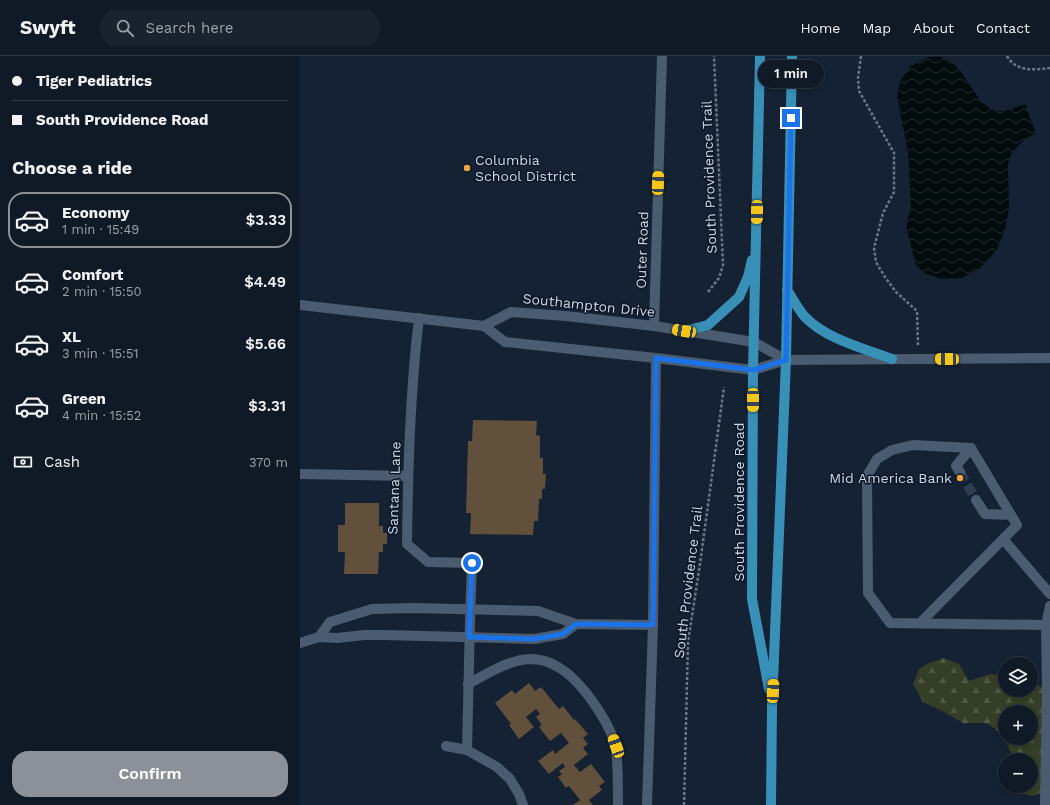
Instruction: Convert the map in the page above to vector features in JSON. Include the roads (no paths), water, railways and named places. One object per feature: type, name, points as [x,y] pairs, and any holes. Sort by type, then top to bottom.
[{"type":"main road","name":"South Providence Road","points":[[760,56],[754,342],[752,598],[772,706]]},
{"type":"main road","name":"South Providence Road","points":[[772,805],[772,706],[786,360],[792,56]]},
{"type":"main road","points":[[684,331],[708,325],[739,297],[748,277],[756,243]]},
{"type":"main road","points":[[787,290],[804,316],[816,327],[834,338],[892,359]]},
{"type":"street","name":"Outer Road","points":[[654,326],[662,56]]},
{"type":"street","points":[[300,305],[484,326],[505,342],[754,370],[786,360],[1050,358]]},
{"type":"street","name":"Southampton Drive","points":[[484,326],[511,312],[566,316],[654,326],[754,342],[786,360]]},
{"type":"street","name":"Santana Lane","points":[[419,318],[414,367],[408,476],[407,544],[428,562],[472,563],[467,750]]},
{"type":"street","points":[[647,805],[653,625],[656,358]]},
{"type":"street","points":[[971,448],[913,445],[892,450],[877,459],[867,476],[868,593],[890,623],[1046,625]]},
{"type":"street","points":[[960,472],[956,466],[971,448]]},
{"type":"street","points":[[920,623],[1017,525],[971,448]]},
{"type":"street","points":[[300,474],[408,476]]},
{"type":"street","points":[[976,500],[984,514],[1011,515]]},
{"type":"street","points":[[1003,539],[1050,594]]},
{"type":"street","points":[[1046,805],[1046,625],[1050,606]]},
{"type":"street","points":[[319,637],[330,622],[372,609],[412,608],[538,611],[576,624],[653,625]]},
{"type":"street","points":[[300,643],[319,637],[337,638],[365,635],[534,639],[563,634],[576,624]]},
{"type":"street","points":[[468,684],[518,660],[531,659],[546,661],[560,668],[578,684],[608,726],[616,746],[618,805]]},
{"type":"street","points":[[446,746],[467,750],[497,767],[510,779],[519,794],[523,805]]},
{"type":"water","points":[[928,57],[941,57],[951,62],[959,69],[986,106],[994,110],[1004,111],[1025,104],[1036,133],[1025,139],[1012,152],[1008,164],[1009,209],[1005,230],[996,251],[980,268],[962,278],[942,279],[926,274],[916,265],[907,230],[907,221],[911,209],[908,151],[897,97],[900,81],[911,66]]},
{"type":"tunnel","points":[[960,472],[976,500]]},
{"type":"place","name":"Columbia School District","points":[[467,168]]},
{"type":"place","name":"Mid America Bank","points":[[960,478]]}]
